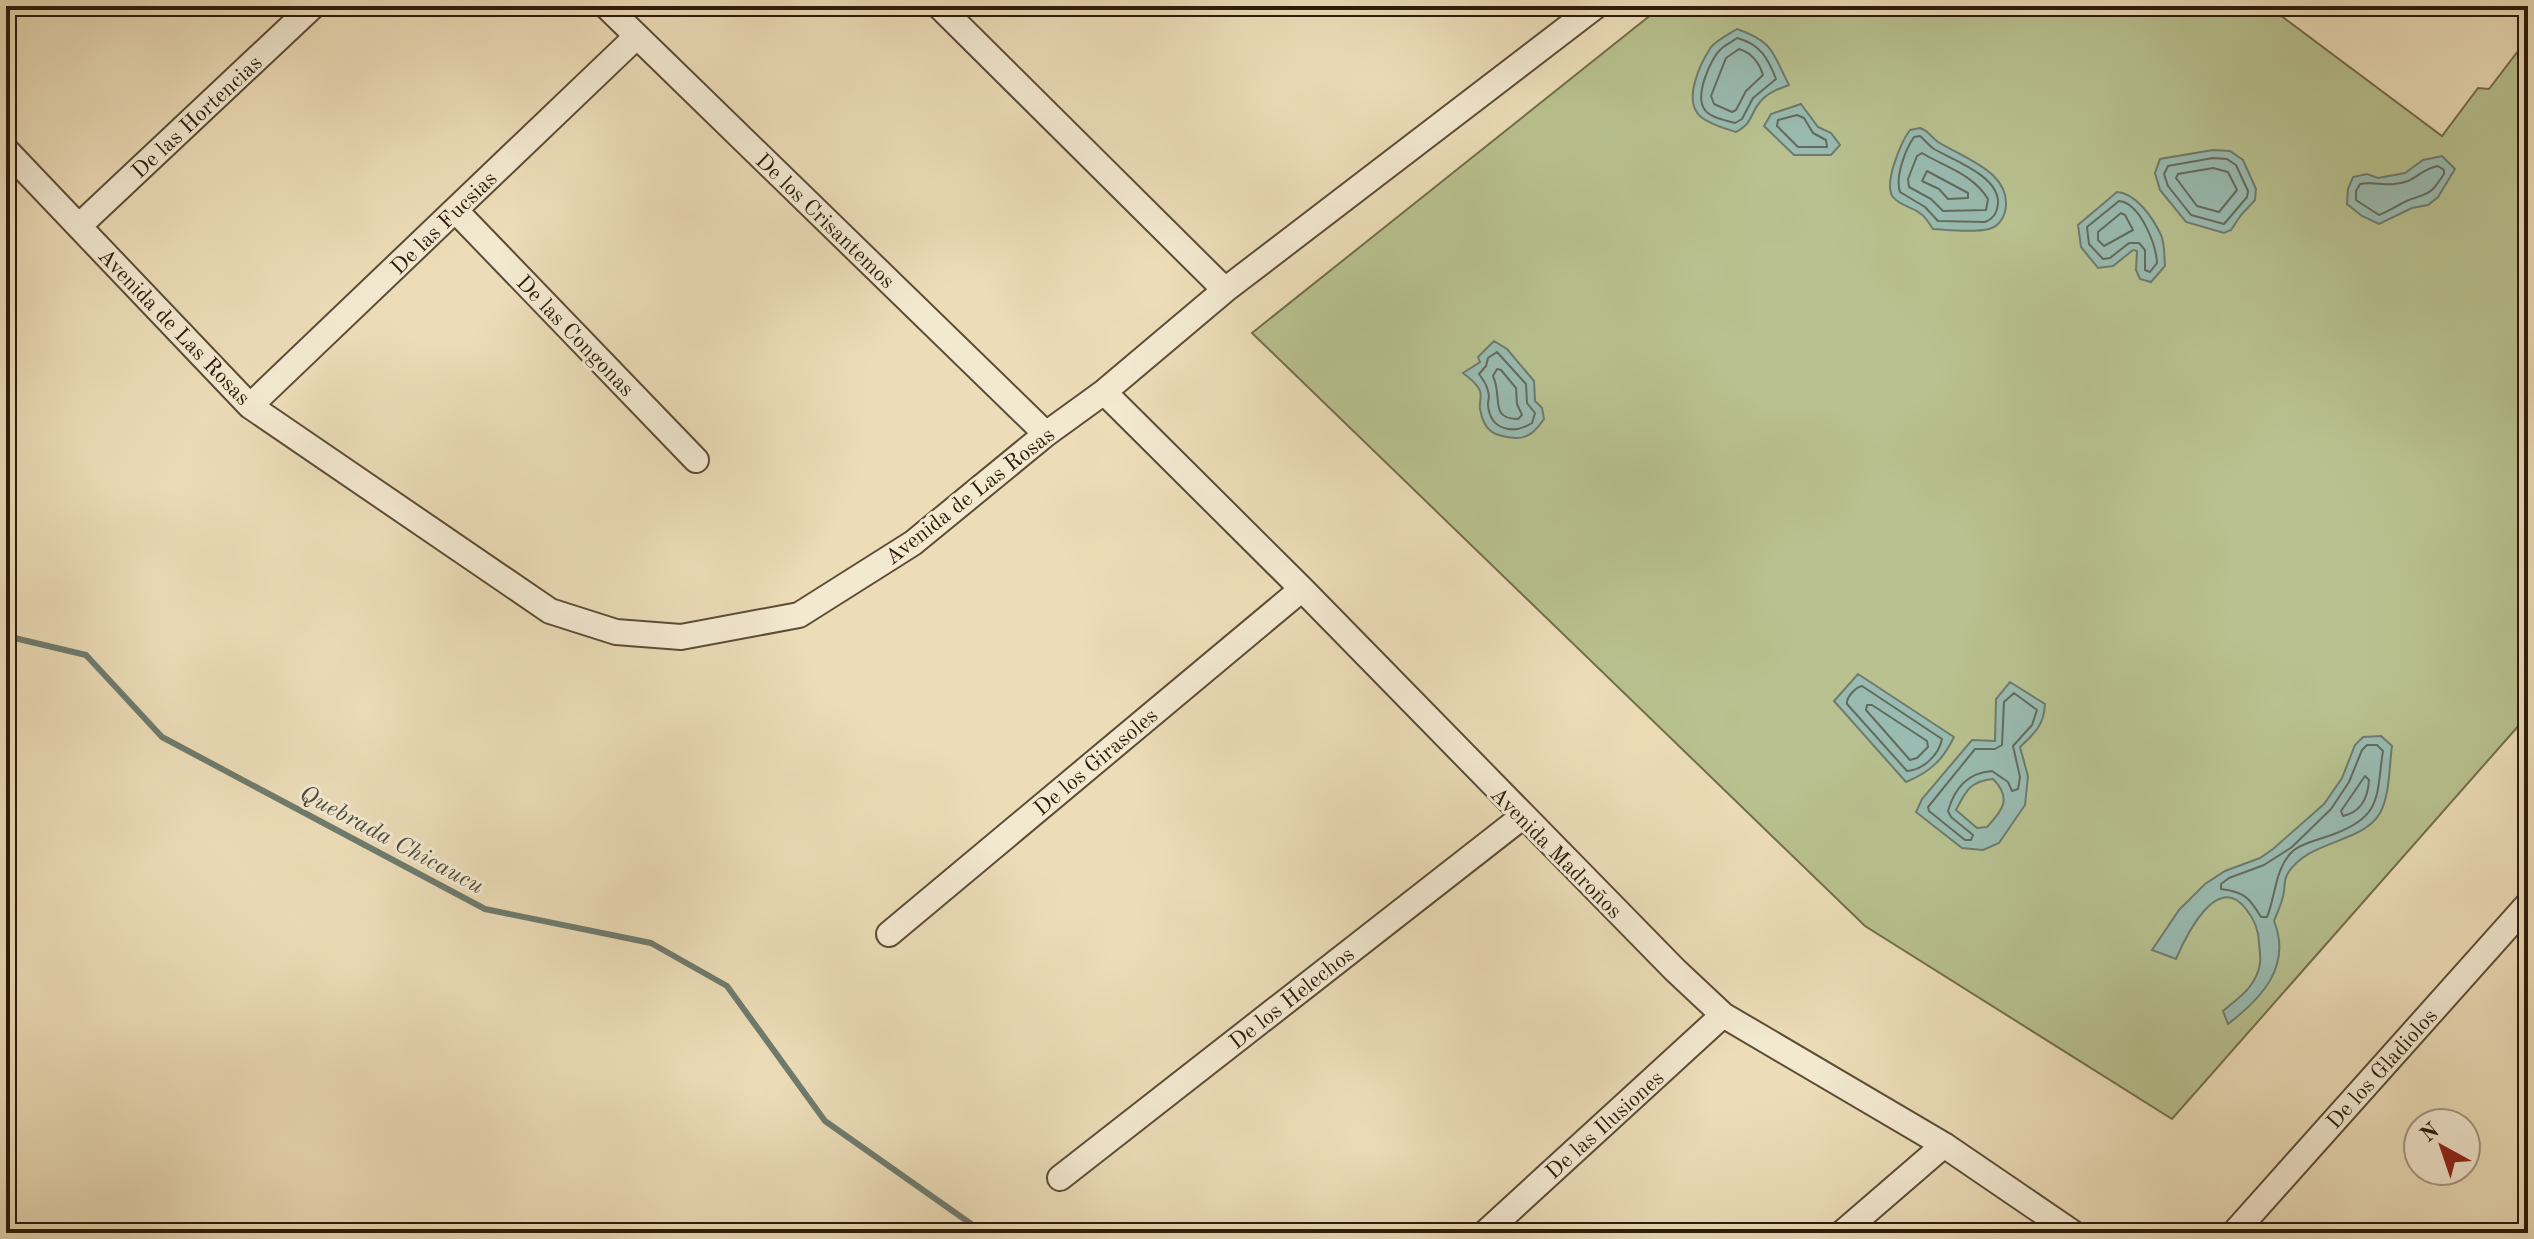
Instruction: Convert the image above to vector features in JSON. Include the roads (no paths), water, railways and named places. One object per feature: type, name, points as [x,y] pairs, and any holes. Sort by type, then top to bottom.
[{"type":"street","name":"De las Hortencias","points":[[79,226],[313,6]]},
{"type":"street","name":"De los Crisantemos","points":[[606,6],[1046,434]]},
{"type":"street","points":[[939,6],[1225,290]]},
{"type":"street","name":"Avenida de Las Rosas","points":[[6,150],[250,406],[550,611],[616,632],[681,637],[799,615],[913,543],[1046,434],[1104,392],[1225,290],[1596,6]]},
{"type":"street","name":"De las Fucsias","points":[[250,406],[636,37]]},
{"type":"street","name":"De las Congonas","points":[[456,211],[696,460]]},
{"type":"street","name":"Avenida Madroños","points":[[1104,392],[1302,589],[1522,817],[1723,1015],[1944,1145],[2073,1233]]},
{"type":"street","name":"De los Girasoles","points":[[889,934],[1302,589]]},
{"type":"street","name":"De los Helechos","points":[[1060,1178],[1522,817]]},
{"type":"street","name":"De los Gladiolos","points":[[2234,1233],[2528,904]]},
{"type":"street","name":"De las Ilusiones","points":[[1485,1233],[1723,1015]]},
{"type":"street","points":[[1842,1233],[1944,1145]]},
{"type":"water","points":[[1737,29],[1765,44],[1775,56],[1789,85],[1763,99],[1749,122],[1736,132],[1701,117],[1693,102],[1693,92],[1698,72],[1711,47]]},
{"type":"water","points":[[1801,104],[1818,127],[1831,133],[1840,145],[1831,155],[1794,155],[1764,126],[1771,114]]},
{"type":"water","points":[[1920,128],[1995,177],[2006,198],[2004,215],[1997,225],[1975,231],[1933,229],[1923,215],[1893,197],[1890,183],[1898,153],[1910,130]]},
{"type":"water","points":[[2213,150],[2230,151],[2243,160],[2256,189],[2255,200],[2231,230],[2224,233],[2186,222],[2160,190],[2155,173],[2160,159]]},
{"type":"water","points":[[2442,156],[2455,169],[2438,197],[2428,205],[2412,208],[2379,224],[2347,204],[2353,177],[2367,174],[2378,178],[2405,173],[2423,160]]},
{"type":"water","points":[[2117,192],[2137,202],[2149,214],[2161,235],[2165,266],[2151,282],[2140,279],[2136,270],[2137,251],[2133,250],[2113,266],[2098,268],[2081,247],[2078,225]]},
{"type":"water","points":[[1494,341],[1507,349],[1534,381],[1535,401],[1542,408],[1544,419],[1524,437],[1501,436],[1487,428],[1480,409],[1480,391],[1463,373],[1480,362],[1478,357]]},
{"type":"water","points":[[1858,674],[1954,737],[1940,759],[1922,774],[1906,782],[1834,701]]},
{"type":"water","points":[[2010,682],[2045,704],[2038,728],[2020,747],[2028,776],[2025,805],[1999,843],[1983,850],[1962,848],[1916,812],[1922,799],[1972,740],[1995,741],[1996,699]],"holes":[[[1993,779],[1999,786],[2003,804],[1987,827],[1977,828],[1956,810],[1966,792],[1974,785]]]},
{"type":"water","points":[[2381,736],[2392,746],[2387,789],[2380,813],[2361,831],[2309,854],[2288,873],[2274,921],[2279,937],[2276,967],[2262,992],[2228,1024],[2223,1011],[2247,990],[2260,966],[2258,934],[2246,909],[2235,899],[2224,897],[2213,902],[2194,924],[2176,959],[2152,950],[2179,910],[2205,884],[2225,871],[2260,858],[2273,849],[2324,804],[2342,778],[2355,745],[2363,737]]},
{"type":"waterway","name":"Quebrada Chicaucu","points":[[6,636],[86,655],[162,737],[485,909],[651,943],[727,986],[825,1121],[984,1233]]}]
